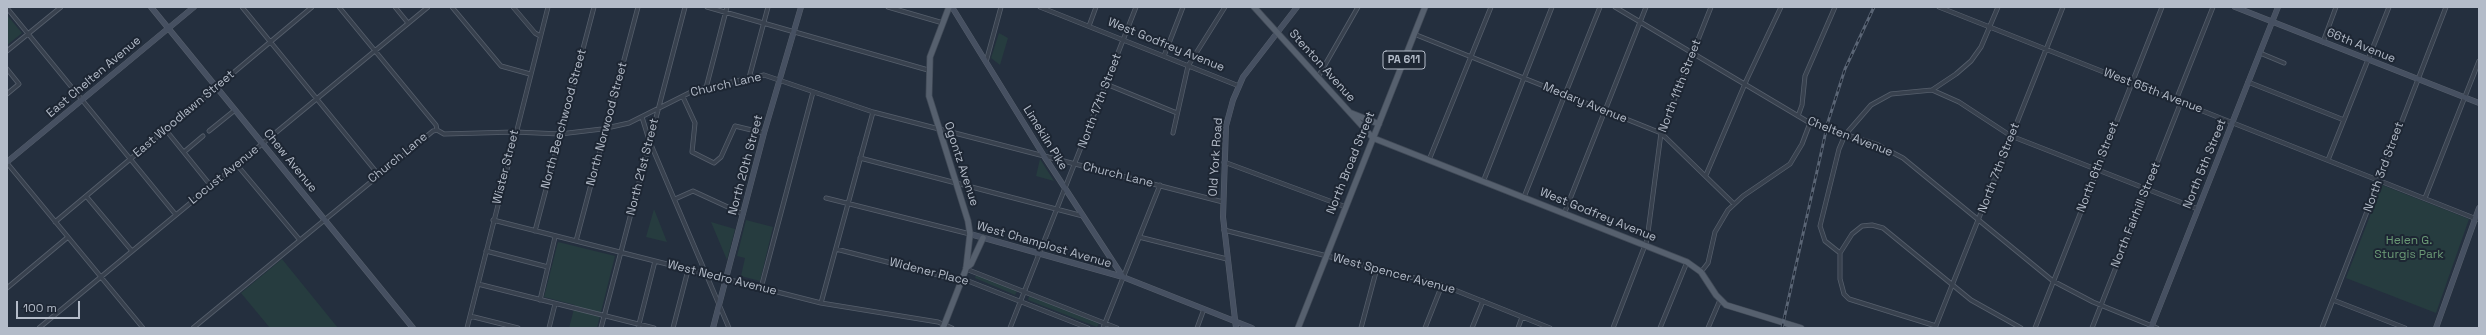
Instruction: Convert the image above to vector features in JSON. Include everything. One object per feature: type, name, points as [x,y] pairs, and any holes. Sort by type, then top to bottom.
[{"type":"main road","name":"Ogontz Avenue","points":[[944,326],[966,269],[970,234],[929,96],[928,70],[933,47],[949,7]]},
{"type":"main road","name":"Stenton Avenue","points":[[1254,7],[1318,77],[1344,108],[1373,138]]},
{"type":"main road","name":"North Broad Street","points":[[1298,328],[1425,7]]},
{"type":"main road","points":[[1344,108],[1379,124]]},
{"type":"main road","name":"West Godfrey Avenue","points":[[1373,138],[1687,262],[1701,272],[1720,300],[1736,310],[1801,328]]},
{"type":"main road","points":[[966,269],[971,264],[984,238]]},
{"type":"street","points":[[7,51],[61,7]]},
{"type":"street","name":"Chew Avenue","points":[[151,7],[413,328]]},
{"type":"street","name":"East Chelten Avenue","points":[[7,163],[194,7]]},
{"type":"street","points":[[242,7],[378,174]]},
{"type":"street","name":"East Woodlawn Street","points":[[55,222],[312,7]]},
{"type":"street","points":[[339,7],[436,125],[437,130]]},
{"type":"street","points":[[395,7],[408,24]]},
{"type":"street","name":"Locust Avenue","points":[[39,328],[428,7]]},
{"type":"street","points":[[452,7],[501,66],[530,74]]},
{"type":"street","points":[[513,7],[535,33],[540,36]]},
{"type":"street","name":"Wister Street","points":[[467,328],[515,132],[548,7]]},
{"type":"street","name":"North Beechwood Street","points":[[534,231],[594,7]]},
{"type":"street","name":"North Norwood Street","points":[[576,241],[638,7]]},
{"type":"street","name":"North 21st Street","points":[[601,328],[685,7]]},
{"type":"street","points":[[707,7],[764,22],[928,70]]},
{"type":"street","points":[[706,88],[727,7]]},
{"type":"street","points":[[749,78],[768,7]]},
{"type":"street","name":"North 20th Street","points":[[713,328],[764,133],[801,7]]},
{"type":"street","points":[[888,7],[943,23]]},
{"type":"street","name":"Limekiln Pike","points":[[952,7],[1044,156],[1123,277]]},
{"type":"street","points":[[986,62],[1001,7]]},
{"type":"street","name":"West Godfrey Avenue","points":[[1040,7],[1051,9],[1123,40],[1239,86]]},
{"type":"street","points":[[1089,26],[1096,7]]},
{"type":"street","name":"North 17th Street","points":[[1010,328],[1136,7]]},
{"type":"street","points":[[1164,56],[1183,7]]},
{"type":"street","points":[[1173,133],[1188,66],[1225,7]]},
{"type":"street","name":"Old York Road","points":[[1236,328],[1224,230],[1223,202],[1226,126],[1239,86],[1249,67],[1296,7]]},
{"type":"street","points":[[1318,77],[1358,7]]},
{"type":"street","points":[[1429,160],[1491,7]]},
{"type":"street","points":[[1483,182],[1552,7]]},
{"type":"street","points":[[1524,198],[1600,7]]},
{"type":"street","name":"Chelten Avenue","points":[[1615,7],[1810,123],[1878,145],[1903,158],[2054,281],[2100,306],[2153,327]]},
{"type":"street","points":[[1564,214],[1646,7]]},
{"type":"street","name":"North 11th Street","points":[[1613,328],[1645,246],[1661,133],[1711,7]]},
{"type":"street","points":[[1706,175],[1744,84],[1781,7]]},
{"type":"street","points":[[1798,116],[1802,109],[1805,76],[1835,7]]},
{"type":"street","name":"West 65th Avenue","points":[[1939,7],[2477,219]]},
{"type":"street","points":[[1932,90],[1970,61],[1981,47],[1998,7]]},
{"type":"street","name":"North 7th Street","points":[[1936,327],[2063,7]]},
{"type":"street","name":"North 6th Street","points":[[2035,328],[2162,7]]},
{"type":"street","points":[[2176,100],[2213,7]]},
{"type":"street","name":"66th Avenue","points":[[2235,7],[2479,103]]},
{"type":"street","name":"North 5th Street","points":[[2153,327],[2278,7]]},
{"type":"street","points":[[2323,42],[2336,7]]},
{"type":"street","points":[[2328,160],[2389,7]]},
{"type":"street","name":"North 3rd Street","points":[[2322,328],[2446,7]]},
{"type":"street","points":[[7,8],[176,215]]},
{"type":"street","name":"Medary Avenue","points":[[1414,34],[1661,133],[1706,175],[1734,204]]},
{"type":"street","points":[[2260,53],[2284,63]]},
{"type":"street","points":[[2425,198],[2479,61]]},
{"type":"street","points":[[7,70],[19,84],[7,94]]},
{"type":"street","name":"Church Lane","points":[[193,328],[427,134],[437,130],[444,134],[515,132],[560,134],[606,128],[629,123],[658,108],[706,88],[764,75],[873,112],[1223,202]]},
{"type":"street","points":[[2248,82],[2344,120]]},
{"type":"street","points":[[1106,84],[1177,113]]},
{"type":"street","points":[[1840,253],[1830,247],[1825,240],[1820,226],[1839,150],[1845,135],[1871,105],[1891,94],[1932,90],[1959,102],[2011,136],[2198,209]]},
{"type":"street","points":[[761,288],[813,92]]},
{"type":"street","points":[[683,97],[695,123],[692,154],[716,163],[733,128],[737,126],[764,133]]},
{"type":"street","name":"North Fairhill Street","points":[[2092,328],[2181,102]]},
{"type":"street","points":[[209,131],[235,110]]},
{"type":"street","points":[[821,303],[873,112]]},
{"type":"street","points":[[642,117],[649,140],[729,328]]},
{"type":"street","points":[[1701,272],[1708,263],[1715,232],[1734,204],[1790,164],[1802,144],[1810,123]]},
{"type":"street","points":[[165,130],[211,186]]},
{"type":"street","points":[[184,152],[203,136]]},
{"type":"street","points":[[860,158],[1083,216]]},
{"type":"street","points":[[1224,162],[1346,207]]},
{"type":"street","points":[[7,163],[143,328]]},
{"type":"street","points":[[238,165],[299,239]]},
{"type":"street","points":[[1104,328],[1160,185]]},
{"type":"street","points":[[675,199],[693,191],[743,214]]},
{"type":"street","points":[[86,196],[132,251]]},
{"type":"street","name":"West Champlost Avenue","points":[[826,198],[970,234],[1123,277],[1252,328]]},
{"type":"street","points":[[2436,328],[2477,219],[2479,208]]},
{"type":"street","name":"West Nedro Avenue","points":[[493,220],[555,237],[821,303],[938,322],[944,326],[952,328]]},
{"type":"street","points":[[1936,327],[1849,299],[1844,294],[1840,279],[1840,253],[1852,234],[1862,226],[1872,225],[1884,228],[1953,285],[1990,312],[2021,328]]},
{"type":"street","name":"West Spencer Avenue","points":[[1224,230],[1442,285],[1550,328]]},
{"type":"street","points":[[7,288],[68,237]]},
{"type":"street","points":[[540,300],[555,237]]},
{"type":"street","points":[[1139,237],[1227,259]]},
{"type":"street","name":"Widener Place","points":[[836,250],[954,279],[963,279],[1088,328]]},
{"type":"street","points":[[486,252],[548,267]]},
{"type":"street","points":[[638,326],[655,261]]},
{"type":"street","points":[[1660,328],[1687,262]]},
{"type":"street","points":[[1361,328],[1377,268]]},
{"type":"street","name":"Widener Place","points":[[966,269],[1117,328]]},
{"type":"street","points":[[673,328],[688,270]]},
{"type":"street","points":[[478,284],[638,326],[654,328]]},
{"type":"street","points":[[1425,328],[1442,285]]},
{"type":"street","points":[[1708,328],[1720,300]]},
{"type":"street","points":[[2333,300],[2405,328]]},
{"type":"street","points":[[1472,328],[1483,301]]},
{"type":"street","points":[[549,328],[555,304]]},
{"type":"street","points":[[1197,328],[1204,309]]},
{"type":"street","points":[[470,316],[518,328]]},
{"type":"street","points":[[1518,328],[1522,317]]},
{"type":"green space","points":[[7,15],[22,33],[7,45]]},
{"type":"green space","points":[[999,33],[1008,38],[1000,65],[991,58]]},
{"type":"green space","points":[[1040,159],[1054,181],[1036,176]]},
{"type":"green space","name":"Helen G. Sturgis Park","points":[[2382,185],[2469,219],[2436,313],[2346,278]]},
{"type":"green space","points":[[654,209],[667,242],[646,237]]},
{"type":"green space","points":[[746,220],[773,227],[760,281],[741,276],[745,258],[737,256]]},
{"type":"green space","points":[[711,222],[735,229],[727,260]]},
{"type":"green space","points":[[558,242],[615,256],[597,328],[569,328],[575,305],[544,297]]},
{"type":"green space","points":[[282,259],[338,328],[270,328],[241,293]]},
{"type":"green space","points":[[976,275],[1017,291],[1015,295],[975,278]]},
{"type":"green space","points":[[1029,296],[1099,323],[1097,327],[1028,300]]},
{"type":"railway","points":[[1782,328],[1828,122],[1845,69],[1874,7]]}]
